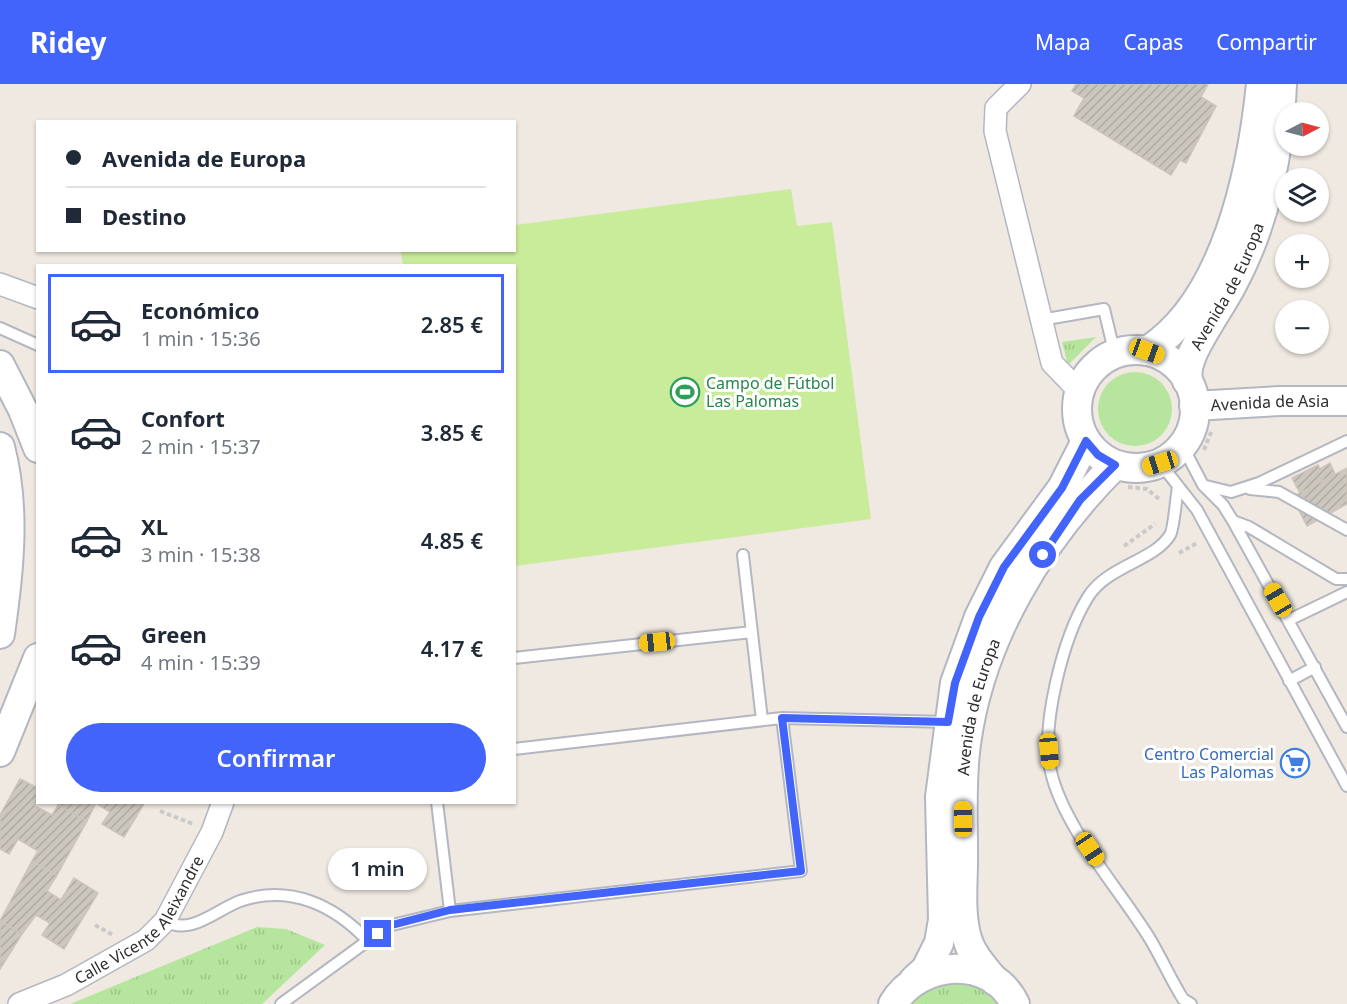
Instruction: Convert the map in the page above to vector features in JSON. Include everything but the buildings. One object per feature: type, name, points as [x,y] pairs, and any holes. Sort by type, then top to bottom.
[{"type":"street","points":[[1020,84],[996,108],[995,131],[1052,363],[1079,391]]},
{"type":"street","name":"Avenida de Europa","points":[[1147,351],[1176,330],[1197,300],[1227,240],[1247,174],[1256,133],[1261,84]]},
{"type":"street","name":"Avenida de Europa","points":[[1191,394],[1188,367],[1192,355],[1234,281],[1266,197],[1281,119],[1282,84]]},
{"type":"street","points":[[0,284],[36,297]]},
{"type":"street","points":[[1126,351],[1147,351],[1163,357],[1177,368],[1191,394],[1191,427],[1182,445],[1160,463],[1145,467],[1115,465],[1098,455],[1086,441],[1079,425],[1077,408],[1079,391],[1089,372],[1105,358],[1126,351]]},
{"type":"street","points":[[0,365],[23,410],[36,443]]},
{"type":"street","name":"Avenida de Asia","points":[[1191,394],[1280,401],[1347,401]]},
{"type":"street","name":"Avenida de Europa","points":[[893,1004],[926,969],[939,944],[944,920],[940,797],[948,722],[955,683],[979,617],[1004,567],[1062,488],[1086,441]]},
{"type":"street","points":[[0,447],[7,474],[10,513],[9,575],[0,634]]},
{"type":"street","name":"Avenida de Europa","points":[[1015,1004],[995,981],[969,944],[964,920],[963,798],[966,745],[975,694],[995,638],[1018,591],[1080,500],[1115,465]]},
{"type":"street","points":[[0,752],[36,663]]},
{"type":"street","name":"Calle Vicente Aleixandre","points":[[19,1004],[66,985],[146,939],[165,921],[212,832],[222,804]]},
{"type":"street","points":[[914,980],[933,971],[953,968],[974,970],[995,981]]},
{"type":"lane","points":[[1041,320],[1104,309],[1115,355]]},
{"type":"lane","points":[[0,328],[36,344]]},
{"type":"lane","points":[[1203,485],[1230,492],[1241,489],[1259,483],[1347,441]]},
{"type":"lane","points":[[1182,445],[1203,485],[1223,505],[1233,521],[1347,727]]},
{"type":"lane","points":[[1160,463],[1197,510],[1347,786]]},
{"type":"lane","points":[[1178,486],[1171,535],[1156,548],[1108,576],[1087,598],[1074,626],[1052,699],[1049,751],[1051,772],[1061,802],[1151,940],[1183,999],[1191,1004]]},
{"type":"lane","points":[[1241,489],[1260,488],[1279,492],[1347,530]]},
{"type":"lane","points":[[1233,521],[1249,527],[1336,579],[1347,579]]},
{"type":"lane","points":[[743,555],[762,720]]},
{"type":"lane","points":[[1289,620],[1347,592]]},
{"type":"lane","points":[[516,658],[752,632]]},
{"type":"lane","points":[[1289,681],[1315,667]]},
{"type":"lane","points":[[516,749],[782,718],[948,722]]},
{"type":"lane","points":[[281,1004],[388,926],[450,910],[801,871],[782,718]]},
{"type":"lane","points":[[437,804],[450,910]]},
{"type":"lane","points":[[165,921],[173,926],[192,925],[240,901],[266,895],[293,895],[319,902],[350,922],[368,941]]},
{"type":"path","points":[[160,811],[212,832]]},
{"type":"green space","name":"Campo de Fútbol Las Palomas","points":[[791,189],[797,226],[832,222],[871,519],[516,566],[516,264],[403,264],[401,252],[516,252],[516,225]]},
{"type":"green space","points":[[1096,337],[1068,365],[1062,342]]},
{"type":"green space","points":[[1135,372],[1156,378],[1166,388],[1172,409],[1166,430],[1156,440],[1135,446],[1114,440],[1104,430],[1098,409],[1104,388],[1114,378]]},
{"type":"green space","points":[[257,927],[286,929],[325,945],[262,1004],[70,1004]]},
{"type":"green space","points":[[952,982],[980,988],[999,1004],[912,1004],[925,991]]},
{"type":"place","name":"Campo de Fútbol Las Palomas","points":[[685,392]]},
{"type":"place","name":"Centro Comercial Las Palomas","points":[[1295,763]]},
{"type":"route","points":[[378,934],[388,926],[450,910],[801,871],[782,718],[948,722],[955,683],[979,617],[1004,567],[1062,488],[1086,441],[1098,455],[1115,465],[1080,500],[1043,555]]}]
